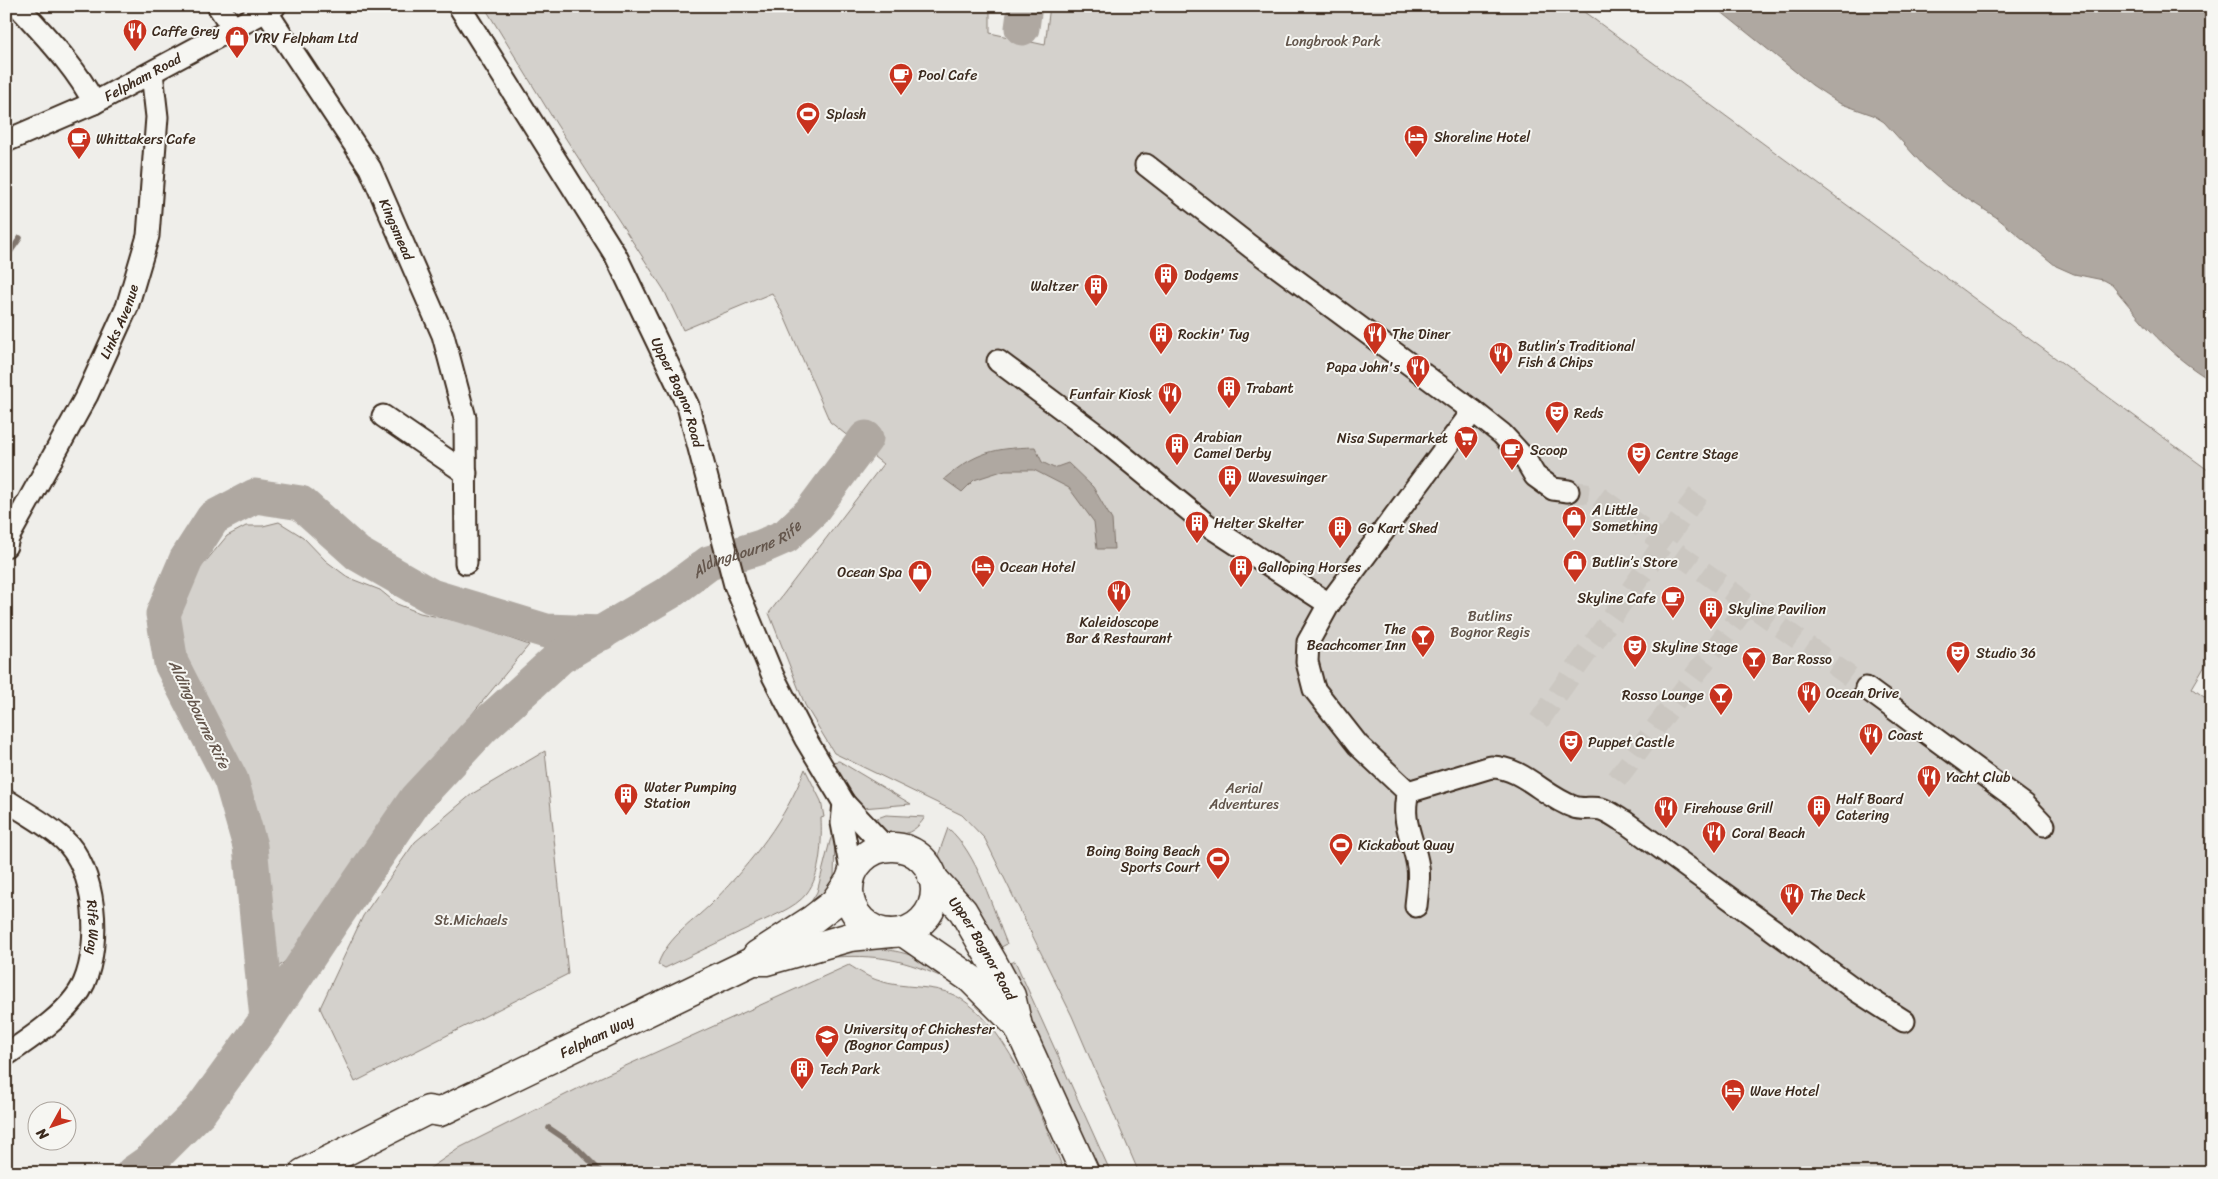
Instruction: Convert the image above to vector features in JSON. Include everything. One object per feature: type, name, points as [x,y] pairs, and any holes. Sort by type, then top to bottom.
[{"type":"main road","points":[[886,848],[898,848],[911,852],[924,862],[932,877],[934,892],[931,908],[919,924],[896,932],[874,929],[859,917],[850,900],[851,878],[864,858],[875,851],[886,848]]},
{"type":"main road","name":"Upper Bognor Road","points":[[932,877],[964,911],[1011,996],[1018,1026],[1085,1173]]},
{"type":"main road","name":"Felpham Way","points":[[753,961],[758,952],[813,919],[834,903],[851,878]]},
{"type":"main road","name":"Felpham Way","points":[[303,1173],[428,1110],[440,1112],[753,961],[766,961],[850,937],[896,932]]},
{"type":"main road","name":"Upper Bognor Road","points":[[896,932],[971,979],[1018,1026]]},
{"type":"main road","name":"Felpham Way","points":[[334,1173],[435,1122],[440,1112]]},
{"type":"street","points":[[18,6],[87,88],[94,103]]},
{"type":"street","points":[[218,6],[233,28]]},
{"type":"street","name":"Upper Bognor Road","points":[[459,6],[616,256],[688,406],[736,585],[773,676],[805,738],[844,803],[886,848]]},
{"type":"street","name":"Felpham Road","points":[[6,140],[94,103],[271,8]]},
{"type":"street","name":"Kingsmead","points":[[271,8],[370,168],[443,335],[465,418],[466,563]]},
{"type":"street","name":"Links Avenue","points":[[6,546],[8,538],[87,395],[127,307],[148,236],[157,117],[152,73]]},
{"type":"street","points":[[1146,165],[1251,247],[1502,434],[1525,459],[1534,476],[1553,488],[1568,491]]},
{"type":"street","points":[[998,360],[1101,438],[1206,524],[1329,604]]},
{"type":"street","points":[[1408,792],[1358,745],[1314,689],[1307,662],[1308,642],[1329,604],[1472,411]]},
{"type":"street","points":[[383,416],[466,473]]},
{"type":"street","points":[[1866,688],[2025,805],[2044,825]]},
{"type":"street","points":[[1408,792],[1491,767],[1504,767],[1524,777],[1551,796],[1574,807],[1601,809],[1625,822],[1857,991],[1904,1021]]},
{"type":"street","points":[[1408,792],[1404,806],[1405,819],[1419,868],[1416,906]]},
{"type":"street","name":"Rife Way","points":[[6,800],[63,839],[77,855],[86,874],[94,921],[84,983],[67,1006],[36,1035],[6,1055]]},
{"type":"street","points":[[844,803],[842,823],[851,878]]},
{"type":"green space","name":"Butlins Bognor Regis","points":[[484,6],[990,6],[990,33],[1045,45],[1050,6],[1576,6],[2212,473],[2212,654],[2192,688],[2212,703],[2212,1173],[1139,1173],[1072,1016],[985,839],[962,815],[834,753],[805,705],[769,613],[883,464],[830,422],[784,316],[772,293],[683,330],[664,290],[557,125]]},
{"type":"green space","points":[[279,522],[303,537],[326,561],[349,578],[380,590],[397,604],[420,613],[466,623],[529,645],[412,787],[293,955],[277,968],[267,866],[258,814],[230,748],[199,694],[183,658],[176,605],[196,573],[227,536],[246,526],[263,526]]},
{"type":"green space","name":"St.Michaels","points":[[545,751],[568,974],[355,1082],[320,1008],[363,916],[415,842],[472,794]]},
{"type":"green space","points":[[839,761],[911,804],[862,808],[831,762]]},
{"type":"green space","points":[[805,769],[821,801],[824,817],[821,818],[821,847],[818,867],[812,886],[807,893],[796,904],[781,912],[665,968],[658,964],[662,954],[675,937],[715,900],[755,855],[788,805]]},
{"type":"green space","points":[[886,815],[925,817],[913,830],[899,834],[885,830],[872,820]]},
{"type":"green space","points":[[948,828],[968,852],[990,898],[1007,944],[994,951],[943,869],[939,853]]},
{"type":"green space","points":[[835,835],[834,878],[827,893],[809,905],[817,892],[830,841],[832,836]]},
{"type":"green space","points":[[868,947],[905,953],[915,957],[933,967],[954,983],[897,961],[853,956],[836,957],[835,949]]},
{"type":"green space","points":[[1015,961],[1111,1173],[1096,1173],[1003,967]]},
{"type":"green space","name":"University of Chichester (Bognor Campus)","points":[[849,965],[872,978],[889,983],[936,989],[954,995],[973,1008],[991,1026],[1021,1074],[1065,1173],[423,1173],[461,1147],[601,1077]]},
{"type":"shaded area","points":[[1714,6],[2212,6],[2212,381],[2196,371],[2157,338],[2112,285],[2103,280],[2074,274],[2056,266],[1996,217],[1947,186],[1925,167],[1884,122],[1873,115],[1839,103],[1812,85]]},
{"type":"shaded area","points":[[1035,447],[1042,462],[1054,468],[1068,463],[1093,487],[1112,520],[1114,549],[1097,549],[1094,522],[1069,488],[1034,470],[1005,470],[974,480],[962,492],[944,479],[966,463],[986,453],[997,450]]},
{"type":"waterway","name":"Aldingbourne Rife","points":[[1022,28],[1025,6]]},
{"type":"waterway","points":[[6,258],[20,238]]},
{"type":"waterway","name":"Aldingbourne Rife","points":[[133,1173],[150,1161],[200,1111],[267,1019],[416,799],[482,728],[560,657],[670,592],[709,563],[761,547],[786,536],[811,512],[866,438]]},
{"type":"waterway","name":"Aldingbourne Rife","points":[[267,1019],[250,846],[231,780],[171,663],[163,614],[186,560],[213,518],[255,496],[301,503],[358,554],[431,596],[546,631],[602,633]]},
{"type":"waterway","points":[[549,1128],[574,1145],[602,1173]]},
{"type":"tunnel","points":[[1539,721],[1703,487]]},
{"type":"tunnel","points":[[1568,491],[1595,494],[1866,688]]},
{"type":"tunnel","points":[[1617,779],[1748,604]]},
{"type":"place","name":"Caffe Grey","points":[[135,52]]},
{"type":"place","name":"VRV Felpham Ltd","points":[[237,59]]},
{"type":"place","name":"Pool Cafe","points":[[901,96]]},
{"type":"place","name":"Splash","points":[[808,135]]},
{"type":"place","name":"Shoreline Hotel","points":[[1416,158]]},
{"type":"place","name":"Whittakers Cafe","points":[[79,160]]},
{"type":"place","name":"Dodgems","points":[[1166,296]]},
{"type":"place","name":"Waltzer","points":[[1096,307]]},
{"type":"place","name":"Rockin' Tug","points":[[1161,355]]},
{"type":"place","name":"The Diner","points":[[1375,355]]},
{"type":"place","name":"Butlin’s Traditional Fish & Chips","points":[[1501,375]]},
{"type":"place","name":"Papa John's","points":[[1418,388]]},
{"type":"place","name":"Trabant","points":[[1229,409]]},
{"type":"place","name":"Funfair Kiosk","points":[[1170,415]]},
{"type":"place","name":"Reds","points":[[1557,434]]},
{"type":"place","name":"Nisa Supermarket","points":[[1466,459]]},
{"type":"place","name":"Arabian Camel Derby","points":[[1177,466]]},
{"type":"place","name":"Scoop","points":[[1512,471]]},
{"type":"place","name":"Centre Stage","points":[[1639,475]]},
{"type":"place","name":"Waveswinger","points":[[1230,498]]},
{"type":"place","name":"A Little Something","points":[[1574,539]]},
{"type":"place","name":"Helter Skelter","points":[[1197,544]]},
{"type":"place","name":"Go Kart Shed","points":[[1340,549]]},
{"type":"place","name":"Butlin’s Store","points":[[1575,583]]},
{"type":"place","name":"Ocean Hotel","points":[[983,588]]},
{"type":"place","name":"Galloping Horses","points":[[1241,588]]},
{"type":"place","name":"Ocean Spa","points":[[920,593]]},
{"type":"place","name":"Kaleidoscope Bar & Restaurant","points":[[1119,613]]},
{"type":"place","name":"Skyline Cafe","points":[[1673,619]]},
{"type":"place","name":"Skyline Pavilion","points":[[1711,630]]},
{"type":"place","name":"The Beachcomer Inn","points":[[1423,658]]},
{"type":"place","name":"Skyline Stage","points":[[1635,668]]},
{"type":"place","name":"Studio 36","points":[[1958,674]]},
{"type":"place","name":"Bar Rosso","points":[[1754,680]]},
{"type":"place","name":"Ocean Drive","points":[[1809,714]]},
{"type":"place","name":"Rosso Lounge","points":[[1721,716]]},
{"type":"place","name":"Coast","points":[[1871,756]]},
{"type":"place","name":"Puppet Castle","points":[[1571,763]]},
{"type":"place","name":"Yacht Club","points":[[1929,798]]},
{"type":"place","name":"Water Pumping Station","points":[[626,816]]},
{"type":"place","name":"Half Board Catering","points":[[1819,828]]},
{"type":"place","name":"Firehouse Grill","points":[[1666,829]]},
{"type":"place","name":"Coral Beach","points":[[1714,854]]},
{"type":"place","name":"Kickabout Quay","points":[[1341,866]]},
{"type":"place","name":"Boing Boing Beach Sports Court","points":[[1218,880]]},
{"type":"place","name":"The Deck","points":[[1792,916]]},
{"type":"place","name":"University of Chichester (Bognor Campus)","points":[[827,1058]]},
{"type":"place","name":"Tech Park","points":[[802,1090]]},
{"type":"place","name":"Wave Hotel","points":[[1733,1112]]},
{"type":"park label","name":"Longbrook Park","points":[[1333,41]]},
{"type":"park label","name":"Aerial Adventures","points":[[1244,796]]}]
